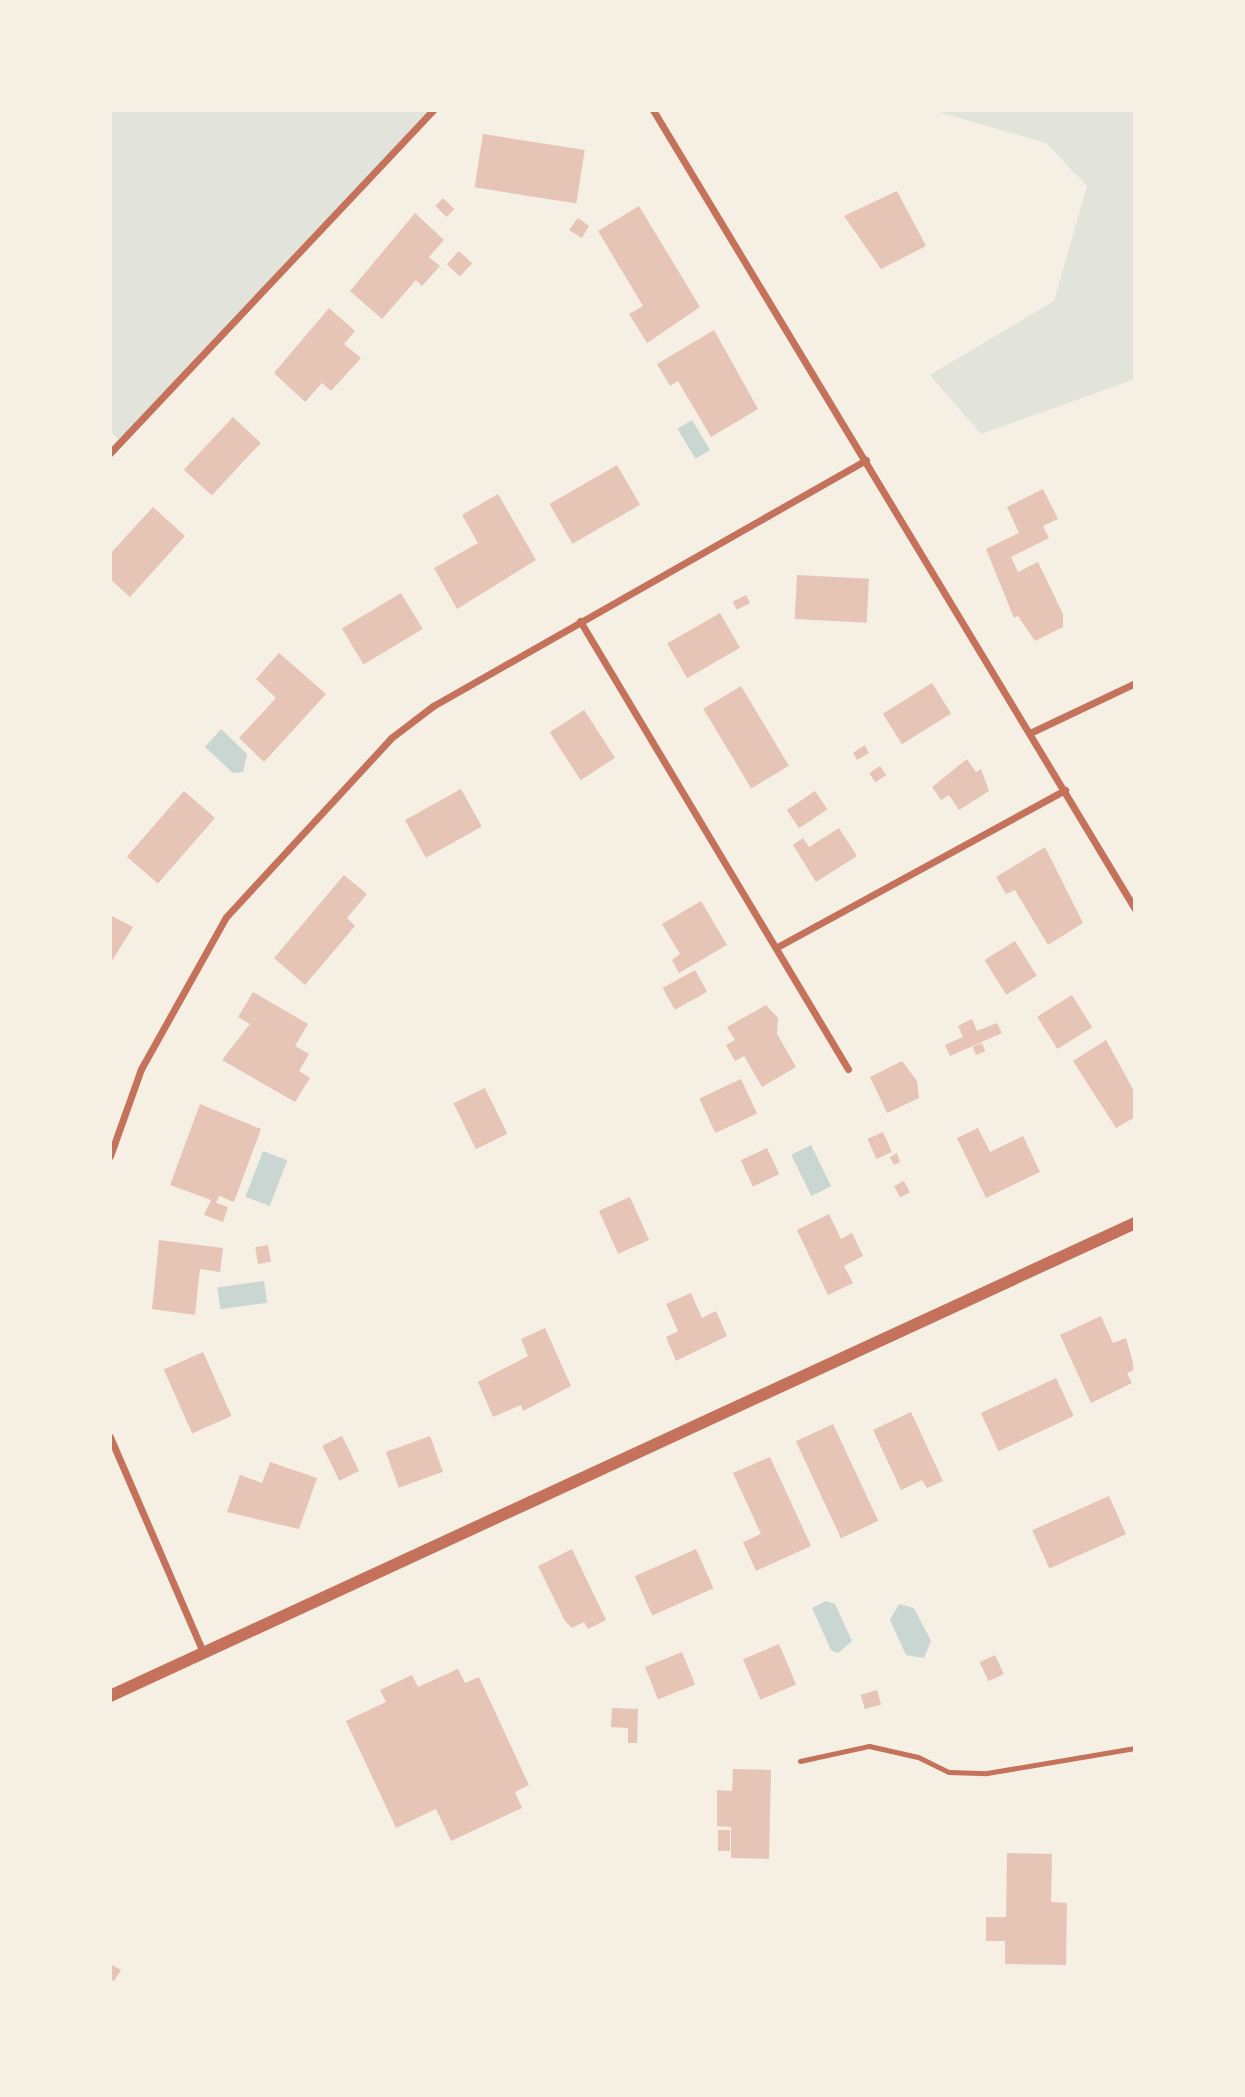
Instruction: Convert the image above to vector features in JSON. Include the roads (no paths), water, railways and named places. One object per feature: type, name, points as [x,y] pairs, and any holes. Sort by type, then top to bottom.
[{"type":"street","points":[[110,453],[433,110]]},
{"type":"street","points":[[653,110],[1032,732],[1135,909]]},
{"type":"street","points":[[110,1156],[141,1069],[226,917],[391,738],[433,706],[866,460]]},
{"type":"street","points":[[580,621],[779,946],[848,1069]]},
{"type":"street","points":[[1032,732],[1135,683]]},
{"type":"street","points":[[779,946],[1065,790]]},
{"type":"street","points":[[110,1696],[1135,1223]]},
{"type":"street","points":[[110,1437],[204,1654]]},
{"type":"lane","points":[[800,1761],[869,1745],[918,1757],[949,1772],[986,1773],[1135,1748]]}]
